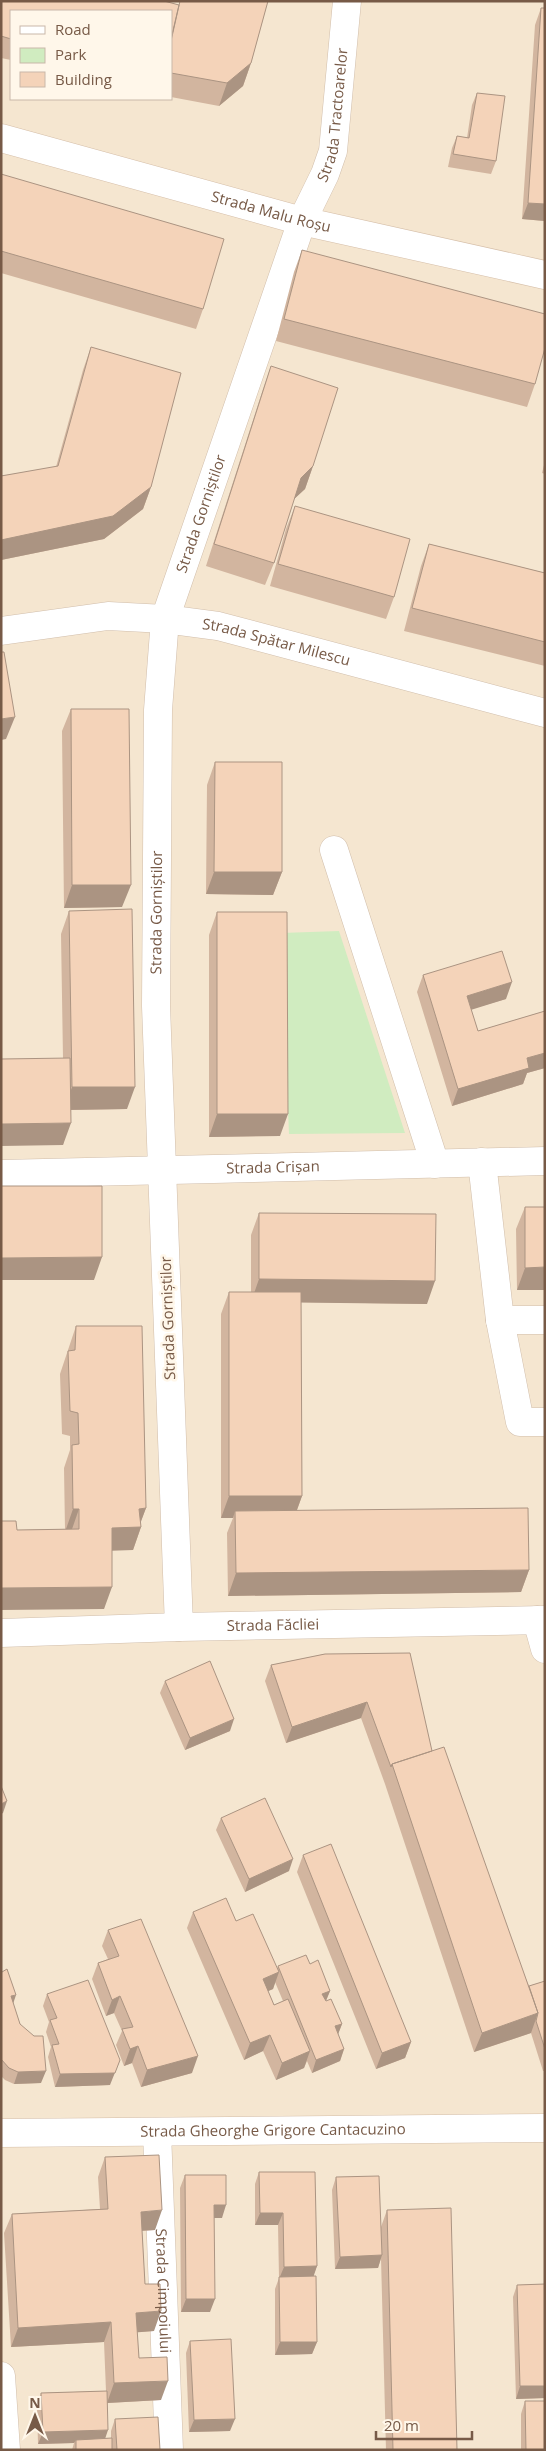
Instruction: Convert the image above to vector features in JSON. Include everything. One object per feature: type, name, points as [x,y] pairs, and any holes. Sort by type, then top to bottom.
[{"type":"street","name":"Strada Tractoarelor","points":[[302,221],[325,174],[333,150],[347,1]]},
{"type":"street","name":"Strada Malu Roșu","points":[[1,138],[302,221],[545,276]]},
{"type":"street","name":"Strada Gorniștilor","points":[[179,1627],[156,1006],[158,710],[165,619],[302,221]]},
{"type":"street","name":"Strada Spătar Milescu","points":[[1,631],[108,616],[165,619],[218,626],[545,714]]},
{"type":"street","points":[[334,850],[435,1164]]},
{"type":"street","name":"Strada Crișan","points":[[1,1174],[545,1161]]},
{"type":"street","points":[[482,1162],[500,1320],[520,1422],[545,1422]]},
{"type":"street","points":[[500,1320],[545,1320]]},
{"type":"street","points":[[541,1620],[545,1649]]},
{"type":"street","name":"Strada Făcliei","points":[[1,1633],[179,1627],[541,1620]]},
{"type":"street","name":"Strada Gheorghe Grigore Cantacuzino","points":[[1,2133],[545,2128]]},
{"type":"street","name":"Strada Cimpoiului","points":[[157,2132],[169,2450]]},
{"type":"street","points":[[1,2376],[6,2450]]},
{"type":"shaded area","points":[[1,1],[545,1],[545,2450],[1,2450]]},
{"type":"green space","points":[[339,931],[405,1133],[289,1134],[281,933]]},
{"type":"building","points":[[1,1],[164,1],[179,5],[172,35],[172,10],[10,10],[10,39],[1,36]]},
{"type":"building","points":[[180,1],[268,1],[251,63],[227,83],[172,73],[172,37]]},
{"type":"building","points":[[541,8],[545,8],[545,204],[528,203]]},
{"type":"building","points":[[477,93],[505,96],[496,161],[453,154],[457,136],[469,138]]},
{"type":"building","points":[[1,174],[224,239],[203,309],[1,251]]},
{"type":"building","points":[[302,250],[545,314],[545,348],[535,384],[284,319]]},
{"type":"building","points":[[91,347],[181,373],[151,487],[113,516],[1,540],[1,476],[58,466]]},
{"type":"building","points":[[271,366],[338,388],[313,466],[301,478],[274,563],[214,544]]},
{"type":"building","points":[[295,506],[410,539],[394,597],[278,564]]},
{"type":"building","points":[[429,544],[545,573],[545,642],[412,608]]},
{"type":"building","points":[[1,652],[4,652],[15,717],[1,719]]},
{"type":"building","points":[[71,709],[129,709],[131,885],[72,885]]},
{"type":"building","points":[[215,762],[282,762],[282,872],[214,872]]},
{"type":"building","points":[[132,909],[135,1087],[72,1087],[69,911]]},
{"type":"building","points":[[217,912],[287,912],[288,1114],[217,1114]]},
{"type":"building","points":[[502,951],[512,982],[467,996],[478,1031],[545,1011],[545,1053],[527,1058],[529,1068],[458,1089],[423,975]]},
{"type":"building","points":[[70,1058],[71,1123],[1,1124],[1,1059]]},
{"type":"building","points":[[1,1186],[102,1186],[102,1257],[1,1258]]},
{"type":"building","points":[[525,1207],[545,1207],[545,1267],[525,1268]]},
{"type":"building","points":[[259,1213],[436,1214],[435,1281],[259,1279]]},
{"type":"building","points":[[229,1292],[301,1292],[302,1496],[229,1496]]},
{"type":"building","points":[[76,1326],[142,1326],[146,1508],[139,1509],[141,1527],[112,1528],[112,1587],[1,1588],[1,1521],[16,1521],[17,1530],[79,1529],[79,1509],[73,1509],[72,1445],[79,1444],[78,1413],[70,1411],[68,1351],[75,1350]]},
{"type":"building","points":[[528,1508],[529,1570],[236,1573],[235,1511]]},
{"type":"building","points":[[410,1653],[432,1751],[392,1764],[391,1767],[367,1702],[292,1727],[271,1665],[325,1654]]},
{"type":"building","points":[[210,1661],[234,1719],[190,1738],[165,1681]]},
{"type":"building","points":[[444,1747],[538,2013],[482,2033],[392,1764]]},
{"type":"building","points":[[1,1786],[7,1801],[1,1804]]},
{"type":"building","points":[[265,1798],[293,1859],[249,1879],[221,1818]]},
{"type":"building","points":[[331,1844],[411,2042],[382,2053],[303,1855]]},
{"type":"building","points":[[226,1898],[236,1921],[253,1914],[279,1972],[263,1979],[274,2005],[288,1999],[310,2051],[282,2063],[270,2035],[250,2043],[193,1912]]},
{"type":"building","points":[[141,1919],[198,2056],[147,2070],[138,2046],[130,2049],[122,2029],[133,2027],[120,1996],[112,2000],[98,1963],[119,1956],[108,1930]]},
{"type":"building","points":[[306,1955],[310,1964],[318,1960],[330,1991],[322,1994],[326,2001],[331,1999],[342,2024],[335,2026],[344,2049],[316,2060],[278,1966]]},
{"type":"building","points":[[7,1969],[16,1995],[11,1996],[20,2024],[34,2036],[43,2036],[46,2071],[18,2072],[9,2068],[1,2059],[1,1971]]},
{"type":"building","points":[[88,1980],[120,2060],[115,2073],[60,2074],[52,2045],[59,2044],[50,2020],[57,2018],[47,1994]]},
{"type":"building","points":[[545,1981],[545,2049],[536,2021],[538,2013],[529,1986]]},
{"type":"building","points":[[159,2155],[162,2210],[141,2212],[145,2284],[160,2284],[161,2311],[136,2313],[139,2358],[167,2357],[168,2381],[114,2383],[111,2322],[18,2328],[12,2214],[108,2209],[105,2157]]},
{"type":"building","points":[[259,2172],[315,2172],[317,2266],[284,2267],[283,2213],[260,2213]]},
{"type":"building","points":[[185,2175],[226,2175],[226,2205],[214,2205],[215,2299],[186,2299]]},
{"type":"building","points":[[379,2176],[382,2255],[340,2257],[336,2177]]},
{"type":"building","points":[[451,2208],[457,2450],[393,2450],[387,2210]]},
{"type":"building","points":[[316,2276],[317,2342],[280,2342],[279,2277]]},
{"type":"building","points":[[545,2284],[545,2386],[520,2386],[517,2285]]},
{"type":"building","points":[[231,2339],[235,2419],[194,2420],[190,2341]]},
{"type":"building","points":[[107,2391],[108,2430],[43,2432],[41,2393]]},
{"type":"building","points":[[525,2401],[545,2401],[545,2450],[526,2450]]},
{"type":"building","points":[[158,2417],[160,2450],[117,2450],[115,2419]]},
{"type":"building","points":[[112,2438],[112,2450],[76,2450],[76,2440]]}]
